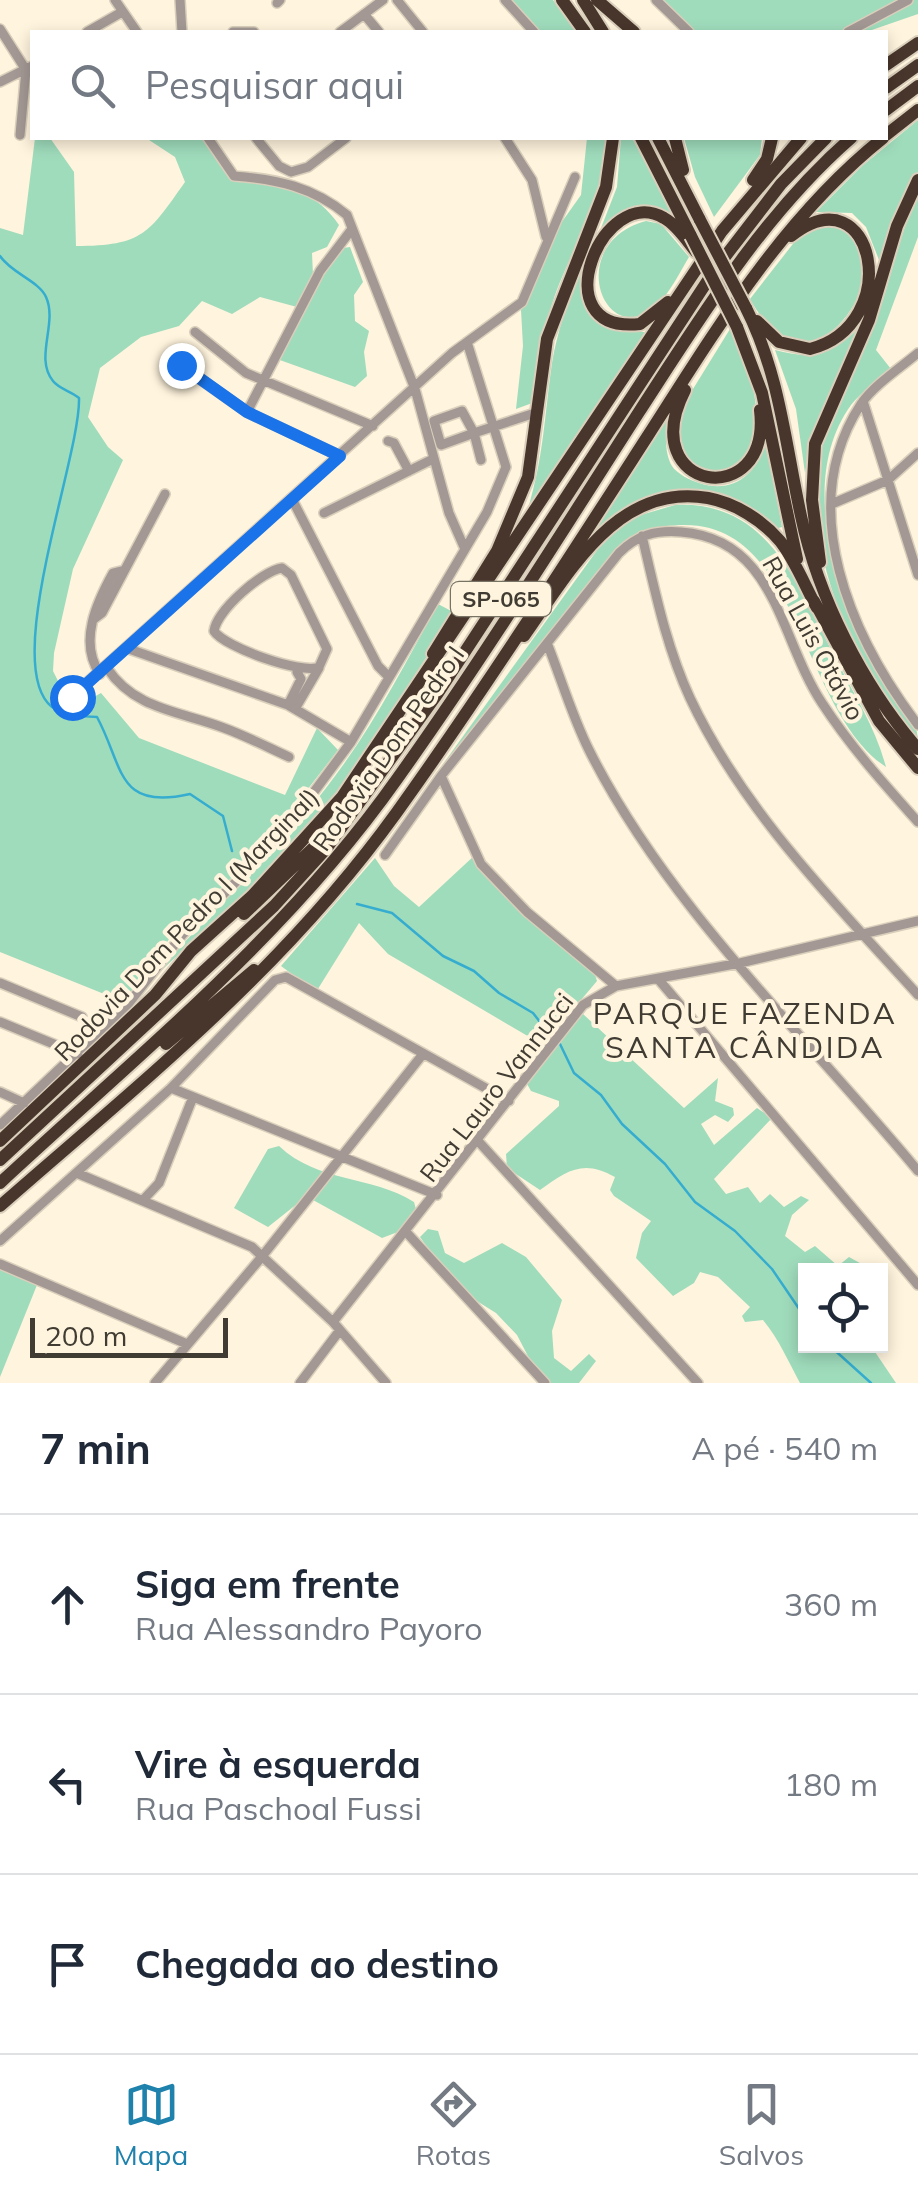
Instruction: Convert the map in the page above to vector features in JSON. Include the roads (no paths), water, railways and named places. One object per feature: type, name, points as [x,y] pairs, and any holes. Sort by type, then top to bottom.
[{"type":"highway","points":[[562,0],[583,30]]},
{"type":"highway","points":[[583,0],[602,30]]},
{"type":"highway","points":[[596,0],[632,30]]},
{"type":"highway","points":[[888,53],[918,39]]},
{"type":"highway","points":[[888,63],[918,39]]},
{"type":"highway","points":[[888,87],[918,65]]},
{"type":"highway","points":[[888,108],[918,86]]},
{"type":"highway","name":"SP-065","points":[[888,133],[918,110]]},
{"type":"highway","points":[[406,705],[514,517],[528,477],[547,339],[606,187],[613,140]]},
{"type":"highway","points":[[642,140],[744,344],[762,393],[794,552],[817,608]]},
{"type":"highway","points":[[659,140],[746,308],[779,392],[800,514],[852,650],[918,749]]},
{"type":"highway","points":[[676,140],[700,220]]},
{"type":"highway","points":[[722,231],[767,158],[772,140]]},
{"type":"highway","name":"Rodovia Dom Pedro I (Marginal)","points":[[0,1141],[155,996],[191,950],[263,884],[342,798],[722,231],[799,140]]},
{"type":"highway","name":"Rodovia Dom Pedro I","points":[[0,1160],[274,906],[380,778],[714,272],[781,184],[824,140]]},
{"type":"highway","name":"Rodovia Dom Pedro I","points":[[0,1183],[100,1094],[293,910],[337,860],[458,691],[724,283],[795,193],[850,140]]},
{"type":"highway","name":"SP-065","points":[[430,765],[696,360],[776,248],[827,188],[880,140]]},
{"type":"highway","points":[[820,574],[812,500],[815,444],[869,320],[898,226],[918,180]]},
{"type":"highway","points":[[687,283],[651,319],[628,326],[597,311],[586,280],[605,236],[634,215],[664,218],[702,258]]},
{"type":"highway","name":"SP-065","points":[[746,308],[779,342],[810,349],[843,332],[863,302],[870,256],[860,235],[844,223],[823,221],[806,226],[776,248]]},
{"type":"highway","points":[[696,360],[674,414],[673,448],[692,472],[726,478],[745,468],[759,440],[758,397],[744,344]]},
{"type":"highway","points":[[0,1206],[176,1057],[326,906],[583,555],[613,522],[646,504],[679,496],[720,500],[753,517],[783,544],[879,721],[918,768]]},
{"type":"highway","points":[[155,996],[264,897],[380,778]]},
{"type":"highway","points":[[100,1094],[168,1042],[326,906]]},
{"type":"street","points":[[115,0],[135,30]]},
{"type":"street","points":[[180,0],[182,30]]},
{"type":"street","points":[[343,30],[382,0]]},
{"type":"street","points":[[397,0],[421,30]]},
{"type":"street","points":[[505,0],[532,30]]},
{"type":"street","points":[[656,0],[687,30]]},
{"type":"street","points":[[852,30],[908,0]]},
{"type":"street","points":[[90,30],[122,12]]},
{"type":"street","points":[[364,14],[376,30]]},
{"type":"street","points":[[0,29],[29,68],[20,136]]},
{"type":"street","points":[[0,82],[29,68]]},
{"type":"street","points":[[209,140],[234,176],[278,180],[326,198],[347,214],[416,389],[433,459],[464,547]]},
{"type":"street","points":[[258,140],[278,166],[291,172],[308,168],[343,140]]},
{"type":"street","points":[[72,697],[128,650],[155,618],[293,500],[467,342],[522,302],[546,250],[546,237],[532,180],[506,140]]},
{"type":"street","points":[[546,237],[574,177]]},
{"type":"street","points":[[247,412],[320,271],[352,229]]},
{"type":"street","points":[[195,332],[246,372],[373,426]]},
{"type":"street","points":[[0,1125],[129,1003],[183,934],[250,869],[351,742],[496,495],[506,467],[467,342]]},
{"type":"street","points":[[918,353],[863,401],[846,432],[835,475],[833,536],[848,606],[883,674],[918,725]]},
{"type":"street","points":[[172,360],[247,412],[340,456]]},
{"type":"street","points":[[863,401],[915,555],[918,575]]},
{"type":"street","points":[[481,460],[474,433],[462,411],[434,420],[441,445],[474,433],[538,412]]},
{"type":"street","points":[[388,441],[394,443],[408,472]]},
{"type":"street","points":[[834,503],[888,480],[918,453]]},
{"type":"street","points":[[324,513],[433,459]]},
{"type":"street","points":[[166,494],[121,570],[123,576],[100,617],[94,619],[92,658],[139,700],[228,729],[289,757]]},
{"type":"street","points":[[293,500],[378,666],[389,677]]},
{"type":"street","name":"Rua Luis Otávio","points":[[642,536],[670,531],[717,540],[756,566],[820,700],[849,742],[918,822]]},
{"type":"street","points":[[386,856],[441,776],[618,552],[632,539],[642,536],[666,638],[689,696],[722,760],[763,818],[918,995]]},
{"type":"street","points":[[277,568],[291,575],[324,641],[326,656],[292,707],[302,679],[294,670],[223,641],[214,631],[218,618],[277,568]]},
{"type":"street","points":[[548,643],[588,748],[646,846],[740,963],[918,1171]]},
{"type":"street","points":[[128,650],[292,707],[351,742]]},
{"type":"street","points":[[294,670],[319,667]]},
{"type":"street","points":[[441,776],[480,864],[527,912],[616,986]]},
{"type":"street","name":"Rua Lauro Vannucci","points":[[300,1383],[337,1326],[572,1016],[616,986],[740,963],[918,921]]},
{"type":"street","points":[[0,1242],[170,1088],[276,980],[291,978],[509,1102]]},
{"type":"street","points":[[660,980],[918,1285]]},
{"type":"street","points":[[0,983],[82,1017]]},
{"type":"street","points":[[0,1022],[78,1054]]},
{"type":"street","points":[[154,1383],[260,1259],[422,1054]]},
{"type":"street","points":[[170,1088],[437,1195]]},
{"type":"street","points":[[0,1092],[24,1103]]},
{"type":"street","points":[[142,1200],[159,1183],[193,1097]]},
{"type":"street","points":[[479,1142],[698,1383]]},
{"type":"street","points":[[79,1174],[252,1247],[260,1259],[337,1326],[386,1383]]},
{"type":"street","points":[[407,1233],[545,1383]]},
{"type":"street","points":[[0,1264],[187,1344]]},
{"type":"waterway","points":[[0,256],[46,297],[48,372],[56,384],[79,398],[38,607],[38,684],[52,707],[74,715],[97,717],[119,768],[135,790],[166,798],[190,794],[223,816],[232,851]]},
{"type":"waterway","points":[[357,904],[392,913],[443,956],[474,971],[499,993],[533,1013],[551,1036]]},
{"type":"waterway","points":[[560,1044],[574,1073],[601,1095],[622,1124],[665,1164],[695,1202],[735,1231],[772,1269],[798,1307]]},
{"type":"waterway","points":[[838,1353],[871,1383]]},
{"type":"district","name":"PARQUE FAZENDA SANTA CÂNDIDA","points":[[745,1030]]}]
